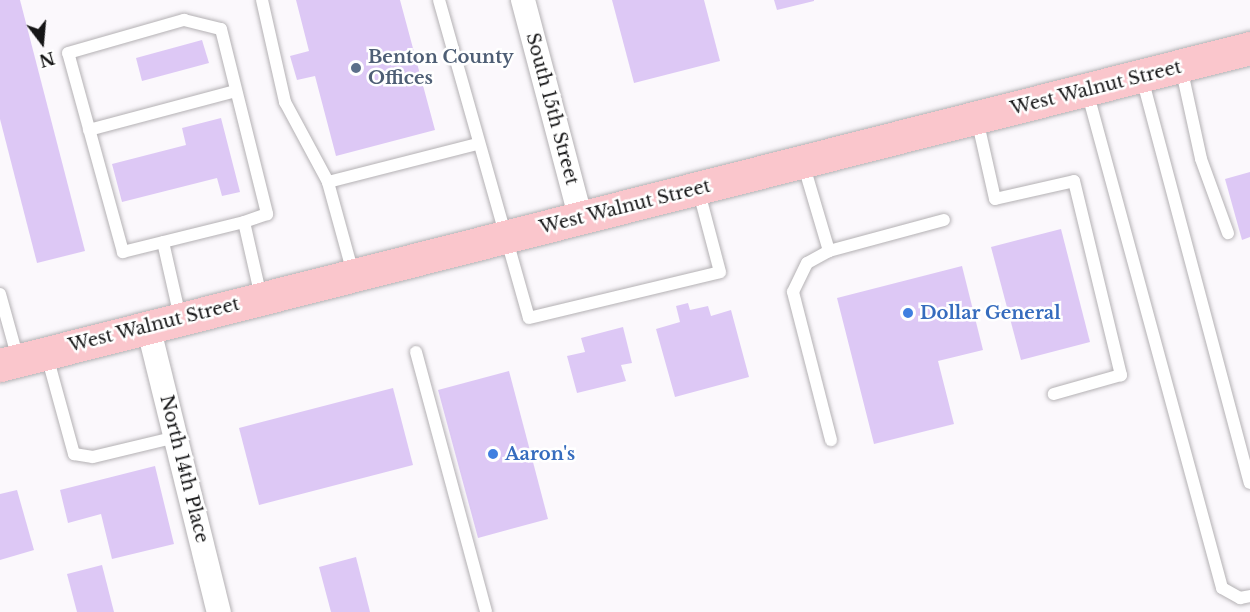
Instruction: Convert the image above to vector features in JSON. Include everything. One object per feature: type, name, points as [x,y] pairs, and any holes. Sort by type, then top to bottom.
[{"type":"main road","name":"West Walnut Street","points":[[21,359],[1250,48]]},
{"type":"street","name":"South 15th Street","points":[[523,0],[581,219]]},
{"type":"street","name":"North 14th Place","points":[[148,326],[219,612]]},
{"type":"lane","points":[[262,0],[285,102],[328,182],[353,275]]},
{"type":"lane","points":[[439,0],[502,238],[529,318],[720,272],[698,189]]},
{"type":"lane","points":[[184,20],[221,29],[236,91],[267,214],[244,222],[123,252],[68,52],[184,20]]},
{"type":"lane","points":[[1181,66],[1201,159],[1228,233]]},
{"type":"lane","points":[[1141,76],[1250,483]]},
{"type":"lane","points":[[1086,90],[1222,588],[1240,598],[1250,596]]},
{"type":"lane","points":[[90,130],[236,91]]},
{"type":"lane","points":[[977,118],[995,199],[1074,181],[1121,375],[1054,394]]},
{"type":"lane","points":[[328,182],[477,144]]},
{"type":"lane","points":[[802,162],[828,251]]},
{"type":"lane","points":[[831,440],[793,291],[807,263],[828,251],[944,220]]},
{"type":"lane","points":[[244,222],[261,298]]},
{"type":"lane","points":[[162,242],[181,318]]},
{"type":"lane","points":[[0,294],[21,359],[74,454],[93,457],[176,437]]},
{"type":"lane","points":[[416,351],[486,612]]},
{"type":"building","points":[[0,0],[20,0],[85,251],[37,263],[0,119]]},
{"type":"building","points":[[296,0],[400,0],[435,130],[336,156],[315,76],[297,80],[290,56],[309,51]]},
{"type":"building","points":[[612,0],[704,0],[720,61],[634,83]]},
{"type":"building","points":[[774,0],[814,0],[814,1],[777,10]]},
{"type":"building","points":[[202,40],[209,63],[142,81],[136,58]]},
{"type":"building","points":[[221,118],[240,192],[222,196],[217,178],[122,202],[112,164],[186,145],[182,128]]},
{"type":"building","points":[[1250,172],[1250,237],[1242,240],[1225,179]]},
{"type":"building","points":[[1061,229],[1090,342],[1021,360],[991,247]]},
{"type":"building","points":[[962,266],[983,350],[938,361],[954,424],[874,444],[837,298]]},
{"type":"building","points":[[688,303],[690,310],[708,306],[711,316],[731,310],[749,377],[675,397],[656,329],[680,322],[676,306]]},
{"type":"building","points":[[623,327],[632,363],[621,365],[626,381],[577,393],[567,356],[585,352],[581,338]]},
{"type":"building","name":"Aaron's","points":[[509,371],[548,519],[478,538],[438,390]]},
{"type":"building","points":[[393,388],[413,465],[259,505],[239,428]]},
{"type":"building","points":[[155,466],[174,544],[112,559],[101,514],[68,523],[60,490]]},
{"type":"building","points":[[17,490],[34,550],[0,560],[0,494]]},
{"type":"building","points":[[356,557],[370,612],[331,612],[319,567]]},
{"type":"building","points":[[102,565],[114,612],[77,612],[67,574]]},
{"type":"place","name":"Benton County Offices","points":[[356,68]]},
{"type":"place","name":"Dollar General","points":[[908,313]]},
{"type":"place","name":"Aaron's","points":[[493,454]]}]
